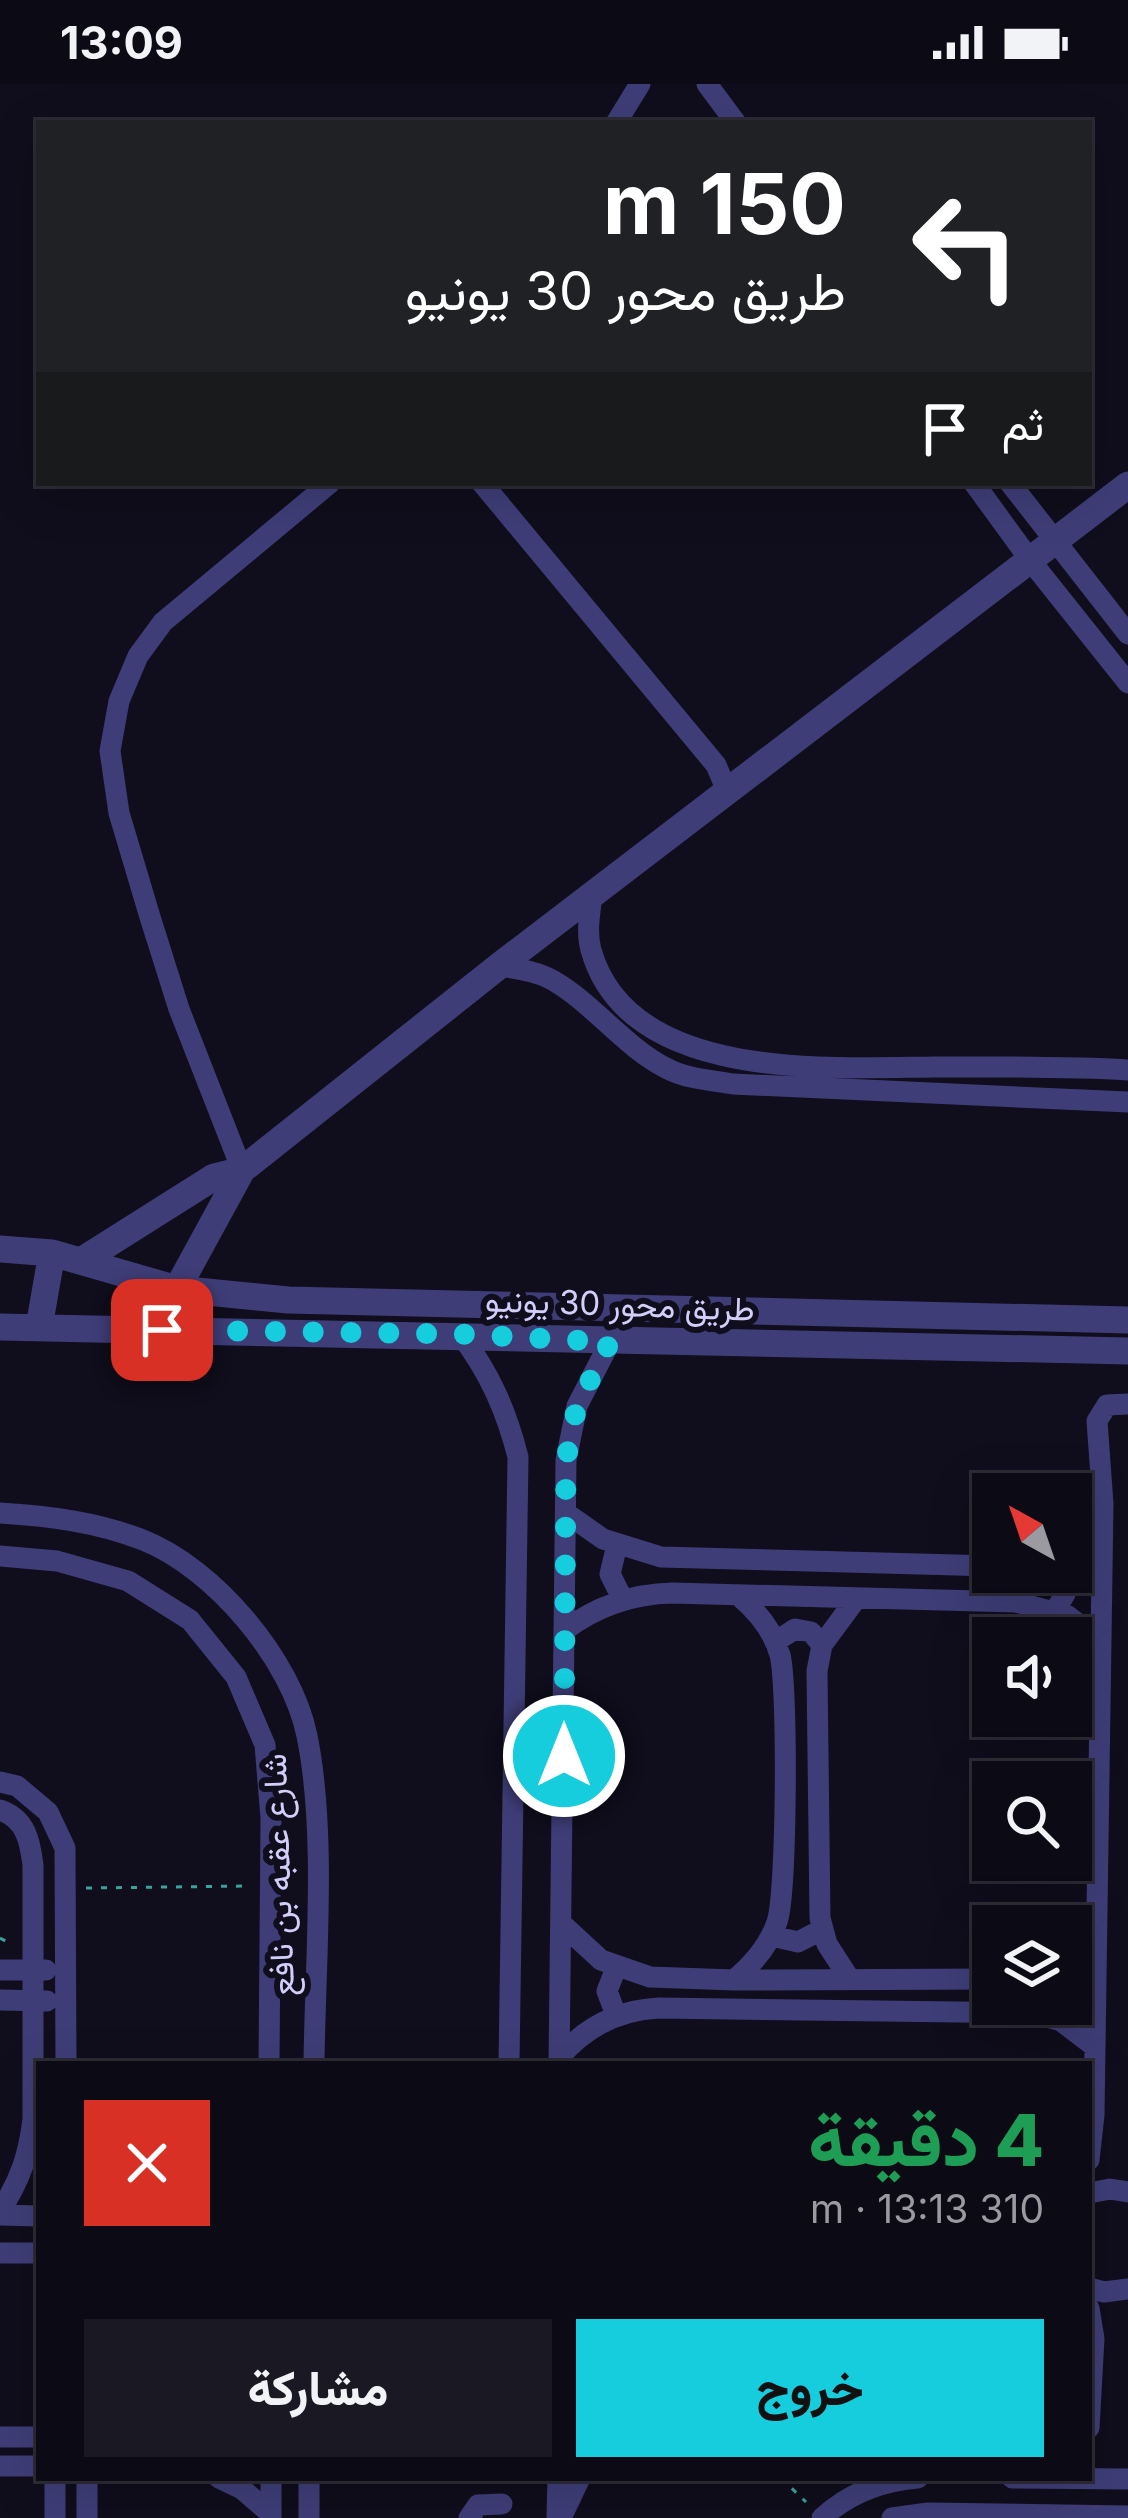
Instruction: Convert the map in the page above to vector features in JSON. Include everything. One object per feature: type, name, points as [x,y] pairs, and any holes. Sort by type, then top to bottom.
[{"type":"street","points":[[618,120],[640,84]]},
{"type":"street","points":[[707,84],[734,120]]},
{"type":"street","points":[[81,1262],[214,1178],[242,1169],[499,966],[1128,485]]},
{"type":"street","points":[[242,1169],[179,1009],[119,813],[110,751],[119,701],[138,656],[163,622],[326,486]]},
{"type":"street","points":[[484,486],[716,765],[728,791]]},
{"type":"street","points":[[976,486],[1128,683]]},
{"type":"street","points":[[1012,486],[1128,634]]},
{"type":"street","points":[[592,895],[591,949],[619,1000],[683,1044],[716,1056],[799,1066],[1128,1070]]},
{"type":"street","points":[[499,966],[554,981],[641,1053],[670,1071],[692,1077],[733,1084],[1128,1102]]},
{"type":"street","points":[[177,1288],[242,1169]]},
{"type":"street","name":"طريق محور 30 يونيو","points":[[0,1249],[52,1253],[177,1288],[288,1300],[1128,1320]]},
{"type":"street","points":[[39,1327],[52,1253]]},
{"type":"street","name":"طريق محور 30 يونيو","points":[[0,1327],[1128,1351]]},
{"type":"street","points":[[460,1334],[488,1371],[507,1413],[518,1457],[509,2061]]},
{"type":"street","points":[[559,2061],[566,1460],[572,1424],[591,1372],[610,1342]]},
{"type":"street","points":[[1092,2093],[1102,1504],[1099,1415],[1114,1402],[1128,1404]]},
{"type":"street","points":[[1092,1515],[1102,1504]]},
{"type":"street","name":"شارع عقبه بن نافع","points":[[0,1514],[63,1517],[146,1540],[218,1587],[273,1653],[307,1732],[316,1818],[314,2061]]},
{"type":"street","points":[[566,1514],[617,1545],[676,1559],[972,1566]]},
{"type":"street","points":[[617,1545],[610,1574],[623,1600]]},
{"type":"street","name":"شارع عقبه بن نافع","points":[[0,1556],[57,1561],[128,1581],[190,1620],[236,1677],[265,1744],[271,1818],[269,2061]]},
{"type":"street","points":[[1055,1611],[1066,1593]]},
{"type":"street","points":[[565,1630],[592,1612],[655,1594],[1016,1602],[1055,1611],[1100,1641]]},
{"type":"street","points":[[734,1980],[772,1936],[781,1910],[782,1873],[783,1673],[775,1642],[761,1617],[739,1596]]},
{"type":"street","points":[[849,1978],[821,1930],[817,1671],[822,1645],[856,1599]]},
{"type":"street","points":[[775,1642],[795,1629],[811,1632],[822,1645]]},
{"type":"street","points":[[0,1782],[17,1786],[49,1812],[65,1848],[66,2061]]},
{"type":"street","points":[[0,1810],[12,1814],[30,1836],[33,1970],[29,2154],[0,2213],[36,2216]]},
{"type":"street","points":[[563,1924],[586,1950],[616,1968],[650,1977],[972,1979]]},
{"type":"street","points":[[772,1936],[797,1942],[821,1930]]},
{"type":"street","points":[[1092,1943],[1096,1939]]},
{"type":"street","points":[[616,1968],[607,1991],[616,2015]]},
{"type":"street","points":[[0,1970],[65,1970]]},
{"type":"street","points":[[0,2000],[65,2001]]},
{"type":"street","points":[[559,2061],[584,2035],[616,2015],[659,2008],[972,2012]]},
{"type":"street","points":[[1067,2025],[1094,2048]]},
{"type":"street","points":[[1092,2192],[1128,2192]]},
{"type":"street","points":[[0,2253],[36,2253]]},
{"type":"street","points":[[1092,2289],[1128,2288]]},
{"type":"street","points":[[1092,2326],[1092,2374]]},
{"type":"street","points":[[0,2437],[36,2437]]},
{"type":"street","points":[[0,2466],[36,2466]]},
{"type":"street","points":[[1092,2478],[1128,2479]]},
{"type":"street","points":[[55,2518],[56,2481]]},
{"type":"street","points":[[87,2481],[87,2518]]},
{"type":"street","points":[[225,2481],[242,2489],[271,2516]]},
{"type":"street","points":[[271,2481],[271,2516]]},
{"type":"street","points":[[309,2481],[309,2518]]},
{"type":"street","points":[[558,2481],[559,2518]]},
{"type":"street","points":[[559,2518],[578,2481]]},
{"type":"street","points":[[822,2518],[858,2493],[906,2481]]},
{"type":"street","points":[[929,2481],[936,2515]]},
{"type":"street","points":[[469,2518],[478,2505],[502,2511]]},
{"type":"street","points":[[892,2518],[1128,2516]]},
{"type":"path","points":[[65,1888],[270,1886]]},
{"type":"path","points":[[785,2481],[822,2518]]},
{"type":"route","points":[[162,1330],[460,1334],[610,1342],[577,1406],[566,1460],[564,1756]]}]
